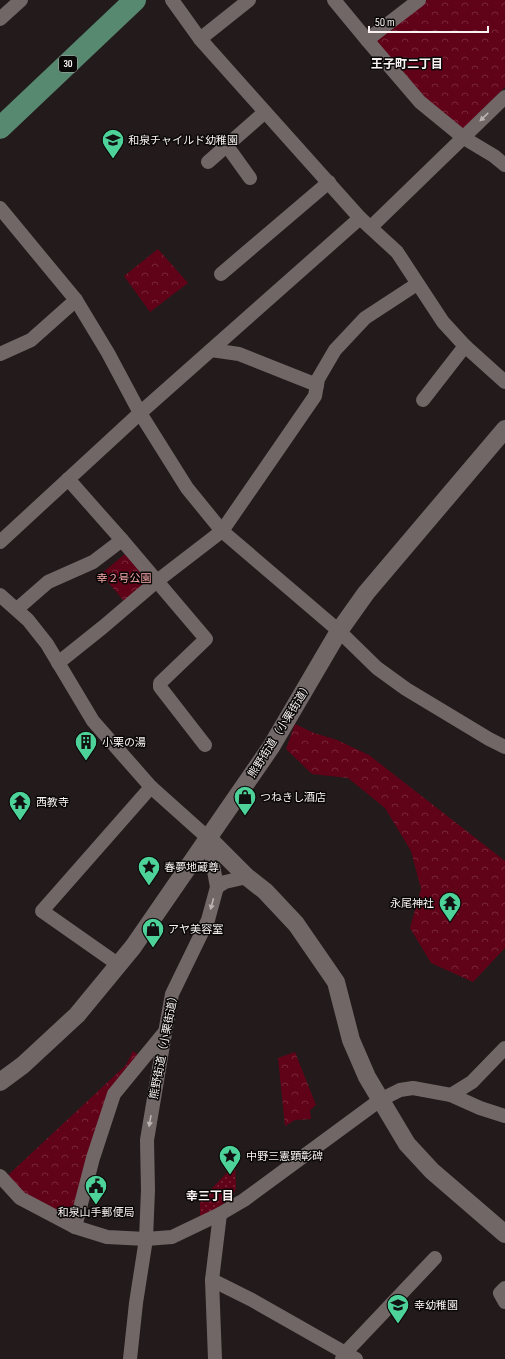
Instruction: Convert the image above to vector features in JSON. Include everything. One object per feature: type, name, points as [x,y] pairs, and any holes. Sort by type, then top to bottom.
[{"type":"main road","name":"30","points":[[0,128],[135,0]]},
{"type":"street","points":[[0,20],[21,0]]},
{"type":"street","points":[[172,0],[200,39],[265,112],[366,222],[397,252],[443,322],[465,346],[505,382]]},
{"type":"street","points":[[200,39],[249,0]]},
{"type":"street","points":[[334,0],[420,102],[464,138],[494,156],[505,165]]},
{"type":"street","points":[[367,40],[419,0]]},
{"type":"street","points":[[0,542],[211,350],[366,222],[464,138],[505,97]]},
{"type":"street","points":[[208,162],[265,112]]},
{"type":"street","points":[[227,146],[250,178]]},
{"type":"street","points":[[221,274],[329,182]]},
{"type":"street","points":[[0,208],[76,300],[108,352],[140,413],[187,488],[222,531],[339,631],[377,668],[406,689],[505,747]]},
{"type":"street","points":[[58,663],[157,581],[222,531],[315,396],[318,379],[335,350],[365,318],[417,284]]},
{"type":"street","points":[[0,354],[31,340],[76,300]]},
{"type":"street","points":[[423,400],[465,346]]},
{"type":"street","points":[[211,350],[240,354],[317,385]]},
{"type":"street","name":"熊野街道（小栗街道）","points":[[130,1359],[136,1303],[146,1239],[148,1190],[147,1140],[172,994],[208,920],[217,887],[208,838],[271,747],[339,631],[366,593],[505,429]]},
{"type":"street","points":[[68,479],[206,639],[160,683],[160,687],[205,745]]},
{"type":"street","points":[[16,609],[48,582],[93,562],[122,540]]},
{"type":"street","points":[[0,595],[28,620],[47,644],[93,721],[151,787],[208,838],[247,877],[265,891],[296,924],[336,982],[351,1040],[367,1078],[407,1144],[432,1172],[505,1234]]},
{"type":"street","points":[[118,965],[42,910],[151,787]]},
{"type":"street","points":[[0,1082],[23,1065],[77,1015],[133,947],[208,838]]},
{"type":"street","points":[[217,887],[226,882],[247,877]]},
{"type":"street","points":[[75,1227],[93,1158],[114,1094],[165,1032]]},
{"type":"street","points":[[452,1095],[472,1082],[505,1048]]},
{"type":"street","points":[[0,1176],[20,1198],[75,1227],[107,1237],[146,1239],[172,1237],[220,1214],[244,1200],[380,1100],[400,1090],[413,1088],[452,1095],[480,1108],[505,1116]]},
{"type":"street","points":[[214,1359],[212,1280],[220,1214]]},
{"type":"street","points":[[212,1280],[252,1300],[348,1357],[435,1258]]},
{"type":"street","points":[[505,1288],[500,1293],[505,1302]]},
{"type":"green space","points":[[427,0],[505,0],[505,87],[464,128],[457,127],[439,113],[377,43],[377,36]]},
{"type":"green space","points":[[158,249],[188,283],[150,312],[124,276]]},
{"type":"green space","name":"幸２号公園","points":[[125,554],[148,581],[124,601],[101,574]]},
{"type":"green space","points":[[295,724],[314,733],[337,740],[369,755],[505,861],[505,948],[473,982],[431,963],[410,928],[421,889],[411,851],[385,808],[348,778],[312,774],[286,749]]},
{"type":"green space","points":[[133,1051],[141,1057],[111,1092],[72,1226],[20,1193],[6,1177],[126,1065]]},
{"type":"green space","points":[[295,1052],[316,1105],[310,1110],[311,1119],[295,1120],[285,1126],[278,1058]]},
{"type":"green space","points":[[235,1164],[236,1188],[232,1198],[200,1219],[200,1201]]},
{"type":"place","name":"和泉チャイルド幼稚園","points":[[113,160]]},
{"type":"place","name":"小栗の湯","points":[[86,762]]},
{"type":"place","name":"つねきし酒店","points":[[245,816]]},
{"type":"place","name":"西教寺","points":[[20,822]]},
{"type":"place","name":"春夢地蔵尊","points":[[149,886]]},
{"type":"place","name":"永尾神社","points":[[450,922]]},
{"type":"place","name":"アヤ美容室","points":[[153,948]]},
{"type":"place","name":"中野三憲顕彰碑","points":[[230,1176]]},
{"type":"place","name":"和泉山手郵便局","points":[[96,1206]]},
{"type":"place","name":"幸幼稚園","points":[[398,1324]]},
{"type":"district","name":"王子町二丁目","points":[[407,64]]},
{"type":"district","name":"幸三丁目","points":[[210,1196]]}]
